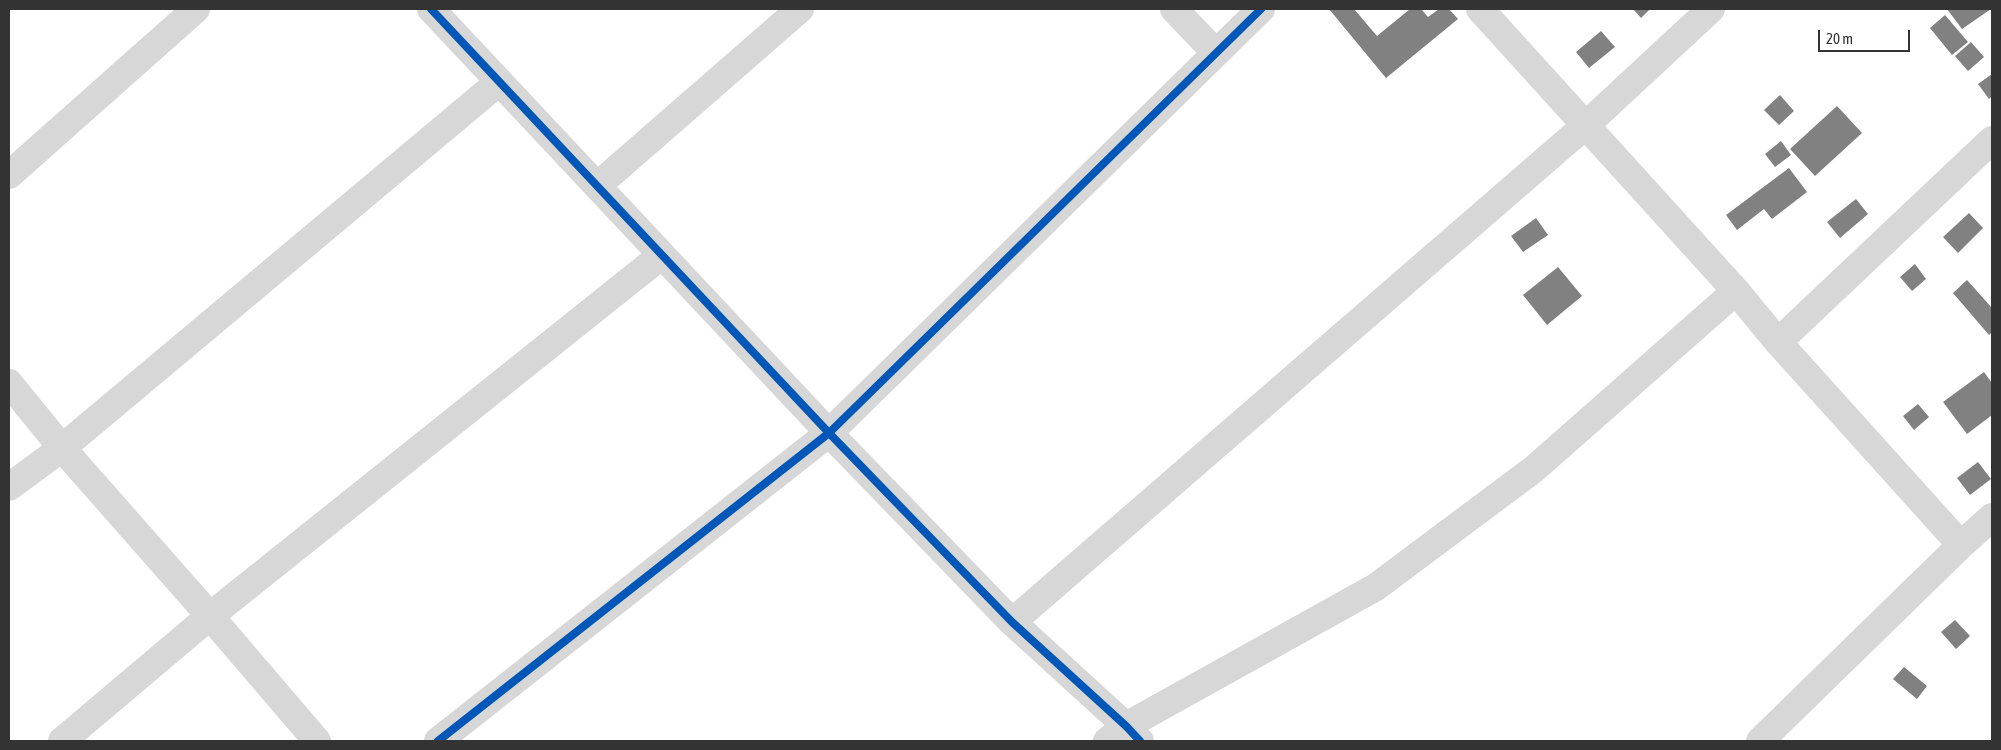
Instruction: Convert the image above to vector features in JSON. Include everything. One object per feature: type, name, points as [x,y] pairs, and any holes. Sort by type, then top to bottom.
[{"type":"street","points":[[9,175],[196,9]]},
{"type":"street","points":[[431,9],[829,433],[1125,736],[1376,586],[1534,469],[1736,291]]},
{"type":"street","points":[[597,186],[800,9]]},
{"type":"street","points":[[1174,9],[1215,52]]},
{"type":"street","points":[[438,741],[829,433],[1215,52],[1261,9]]},
{"type":"street","points":[[1480,9],[1736,291],[1778,342],[1961,545]]},
{"type":"street","points":[[1012,622],[1586,125],[1711,9]]},
{"type":"street","points":[[9,487],[62,448],[499,82]]},
{"type":"street","points":[[1778,342],[1992,140]]},
{"type":"street","points":[[62,741],[210,616],[662,255]]},
{"type":"street","points":[[9,383],[62,448],[317,741]]},
{"type":"street","points":[[1760,741],[1992,517]]},
{"type":"building","points":[[1329,9],[1354,9],[1377,36],[1410,9],[1421,9],[1428,17],[1439,9],[1449,9],[1458,19],[1386,78]]},
{"type":"building","points":[[1633,9],[1650,9],[1641,18]]},
{"type":"building","points":[[1947,9],[1991,9],[1962,29]]},
{"type":"building","points":[[1945,15],[1968,42],[1952,55],[1930,28]]},
{"type":"building","points":[[1601,31],[1615,47],[1589,68],[1576,52]]},
{"type":"building","points":[[1971,42],[1984,57],[1968,71],[1955,56]]},
{"type":"building","points":[[1992,74],[1992,96],[1989,99],[1978,84]]},
{"type":"building","points":[[1780,95],[1794,111],[1779,125],[1764,110]]},
{"type":"building","points":[[1837,106],[1862,133],[1815,176],[1790,149]]},
{"type":"building","points":[[1781,141],[1791,155],[1775,167],[1765,154]]},
{"type":"building","points":[[1789,168],[1807,192],[1772,219],[1764,209],[1737,230],[1726,215]]},
{"type":"building","points":[[1856,199],[1868,214],[1840,238],[1827,222]]},
{"type":"building","points":[[1969,213],[1983,228],[1958,253],[1943,237]]},
{"type":"building","points":[[1536,218],[1548,235],[1523,252],[1511,236]]},
{"type":"building","points":[[1915,264],[1926,279],[1912,291],[1900,277]]},
{"type":"building","points":[[1558,267],[1582,296],[1547,325],[1523,295]]},
{"type":"building","points":[[1967,280],[1992,308],[1992,332],[1989,335],[1953,293]]},
{"type":"building","points":[[1984,372],[1992,383],[1992,415],[1967,434],[1943,402]]},
{"type":"building","points":[[1918,404],[1929,417],[1914,430],[1903,416]]},
{"type":"building","points":[[1978,462],[1991,479],[1970,495],[1957,478]]},
{"type":"building","points":[[1955,620],[1970,636],[1956,649],[1941,632]]},
{"type":"building","points":[[1904,667],[1927,686],[1917,699],[1893,679]]},
{"type":"cycle path","points":[[431,9],[829,433],[1012,622],[1140,741]]},
{"type":"cycle path","points":[[438,741],[829,433],[1261,9]]}]
